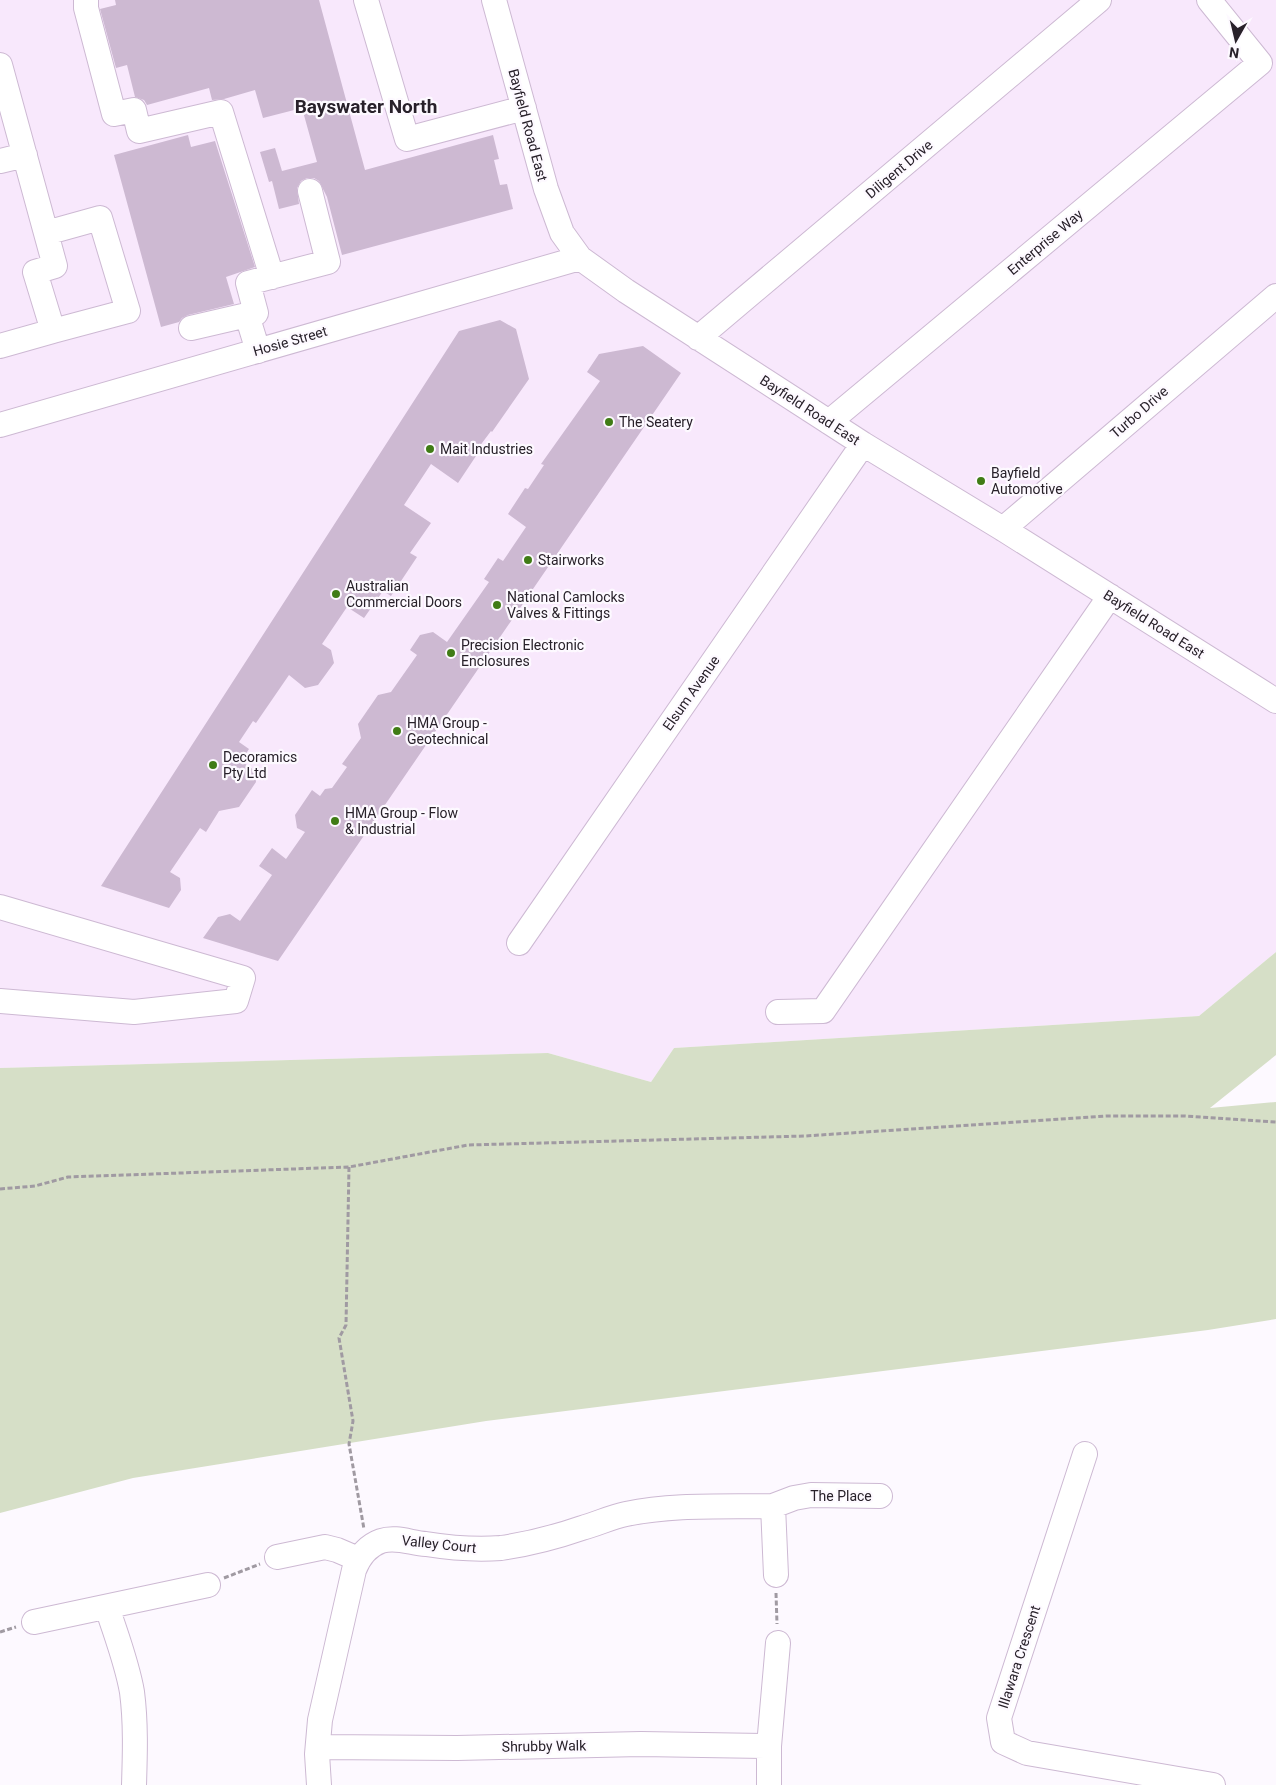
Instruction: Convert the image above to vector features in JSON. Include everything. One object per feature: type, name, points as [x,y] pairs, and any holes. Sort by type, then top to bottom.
[{"type":"street","points":[[86,0],[86,8],[114,114],[134,110],[139,131],[222,112],[272,277]]},
{"type":"street","points":[[366,0],[406,140],[524,108]]},
{"type":"street","name":"Bayfield Road East","points":[[494,0],[546,189],[562,233],[580,258],[626,291],[863,444],[1003,529],[1276,701]]},
{"type":"street","name":"Diligent Drive","points":[[698,338],[1099,0]]},
{"type":"street","name":"Enterprise Way","points":[[829,422],[1260,63],[1209,0]]},
{"type":"street","points":[[0,65],[7,120],[25,155],[55,266],[35,272],[52,331]]},
{"type":"street","points":[[0,161],[25,155]]},
{"type":"street","points":[[191,328],[256,314],[248,283],[328,262],[310,191]]},
{"type":"street","points":[[0,346],[128,311],[100,218],[46,233]]},
{"type":"street","name":"Hosie Street","points":[[0,425],[580,258]]},
{"type":"street","name":"Turbo Drive","points":[[1003,529],[1276,296]]},
{"type":"street","points":[[247,315],[258,351]]},
{"type":"street","name":"Elsum Avenue","points":[[519,943],[863,444]]},
{"type":"street","points":[[778,1012],[823,1011],[1110,596]]},
{"type":"street","points":[[0,907],[243,978],[236,1001],[134,1012],[0,1001]]},
{"type":"street","name":"Illawara Crescent","points":[[1085,1454],[999,1718],[1003,1742],[1027,1753],[1213,1785]]},
{"type":"street","name":"The Place","points":[[773,1506],[794,1498],[812,1496],[880,1496]]},
{"type":"street","points":[[773,1506],[776,1575]]},
{"type":"street","name":"Valley Court","points":[[363,1553],[381,1541],[398,1539],[467,1549],[500,1548],[538,1542],[624,1514],[663,1508],[773,1506]]},
{"type":"street","points":[[277,1557],[325,1547],[363,1553],[354,1570],[320,1720],[318,1747],[319,1785]]},
{"type":"street","points":[[34,1622],[208,1585]]},
{"type":"street","points":[[107,1607],[124,1658],[131,1691],[135,1728],[134,1785]]},
{"type":"street","points":[[769,1785],[769,1746],[778,1643]]},
{"type":"street","name":"Shrubby Walk","points":[[318,1747],[457,1748],[641,1744],[769,1746]]},
{"type":"path","points":[[0,1189],[35,1186],[76,1176],[349,1167],[468,1145],[805,1136],[1107,1116],[1184,1116],[1276,1122]]},
{"type":"path","points":[[349,1167],[346,1326],[339,1338],[353,1421],[349,1444],[363,1553]]},
{"type":"path","points":[[208,1585],[277,1557]]},
{"type":"path","points":[[776,1575],[778,1643]]},
{"type":"shaded area","points":[[0,0],[1276,0],[1276,952],[1199,1016],[674,1048],[651,1082],[548,1053],[0,1068]]},
{"type":"green space","points":[[1276,952],[1276,1055],[1210,1108],[1276,1102],[1276,1319],[1208,1330],[486,1421],[133,1478],[0,1513],[0,1068],[548,1053],[651,1082],[674,1048],[1199,1016]]},
{"type":"building","points":[[115,0],[319,0],[365,170],[493,135],[499,159],[494,160],[500,185],[507,184],[513,209],[342,255],[327,197],[319,181],[314,178],[307,178],[301,181],[297,188],[299,204],[279,209],[272,181],[269,182],[260,152],[275,148],[282,171],[317,162],[302,108],[263,118],[255,90],[224,99],[212,100],[209,88],[147,105],[144,100],[135,97],[127,65],[116,68],[100,9],[116,5]]},
{"type":"building","points":[[188,135],[191,147],[215,141],[255,267],[226,277],[234,304],[188,315],[179,322],[161,327],[114,155]]},
{"type":"building","points":[[500,320],[516,329],[529,379],[492,432],[482,443],[474,455],[476,456],[458,483],[431,464],[404,505],[431,523],[410,553],[417,557],[391,596],[383,591],[364,618],[347,607],[322,644],[331,650],[334,663],[318,685],[305,688],[289,675],[256,723],[253,721],[239,742],[249,749],[241,761],[254,770],[256,782],[239,807],[219,811],[206,832],[200,828],[170,872],[180,878],[181,890],[169,908],[101,886],[459,331]]},
{"type":"building","points":[[643,346],[681,373],[278,961],[203,938],[218,917],[230,914],[240,921],[272,875],[259,866],[272,848],[286,859],[305,832],[297,828],[295,815],[312,790],[320,796],[325,789],[332,788],[347,767],[342,764],[361,738],[358,724],[378,695],[391,692],[417,655],[410,650],[420,635],[433,632],[447,642],[489,582],[484,579],[498,558],[503,561],[526,527],[508,514],[525,488],[528,489],[544,465],[541,464],[600,381],[587,372],[599,354]]},
{"type":"place","name":"The Seatery","points":[[609,422]]},
{"type":"place","name":"Mait Industries","points":[[430,449]]},
{"type":"place","name":"Bayfield Automotive","points":[[981,481]]},
{"type":"place","name":"Stairworks","points":[[528,560]]},
{"type":"place","name":"Australian Commercial Doors","points":[[336,594]]},
{"type":"place","name":"National Camlocks Valves & Fittings","points":[[497,605]]},
{"type":"place","name":"Precision Electronic Enclosures","points":[[451,653]]},
{"type":"place","name":"HMA Group - Geotechnical","points":[[397,731]]},
{"type":"place","name":"Decoramics Pty Ltd","points":[[213,765]]},
{"type":"place","name":"HMA Group - Flow & Industrial","points":[[335,821]]},
{"type":"district","name":"Bayswater North","points":[[366,106]]}]
